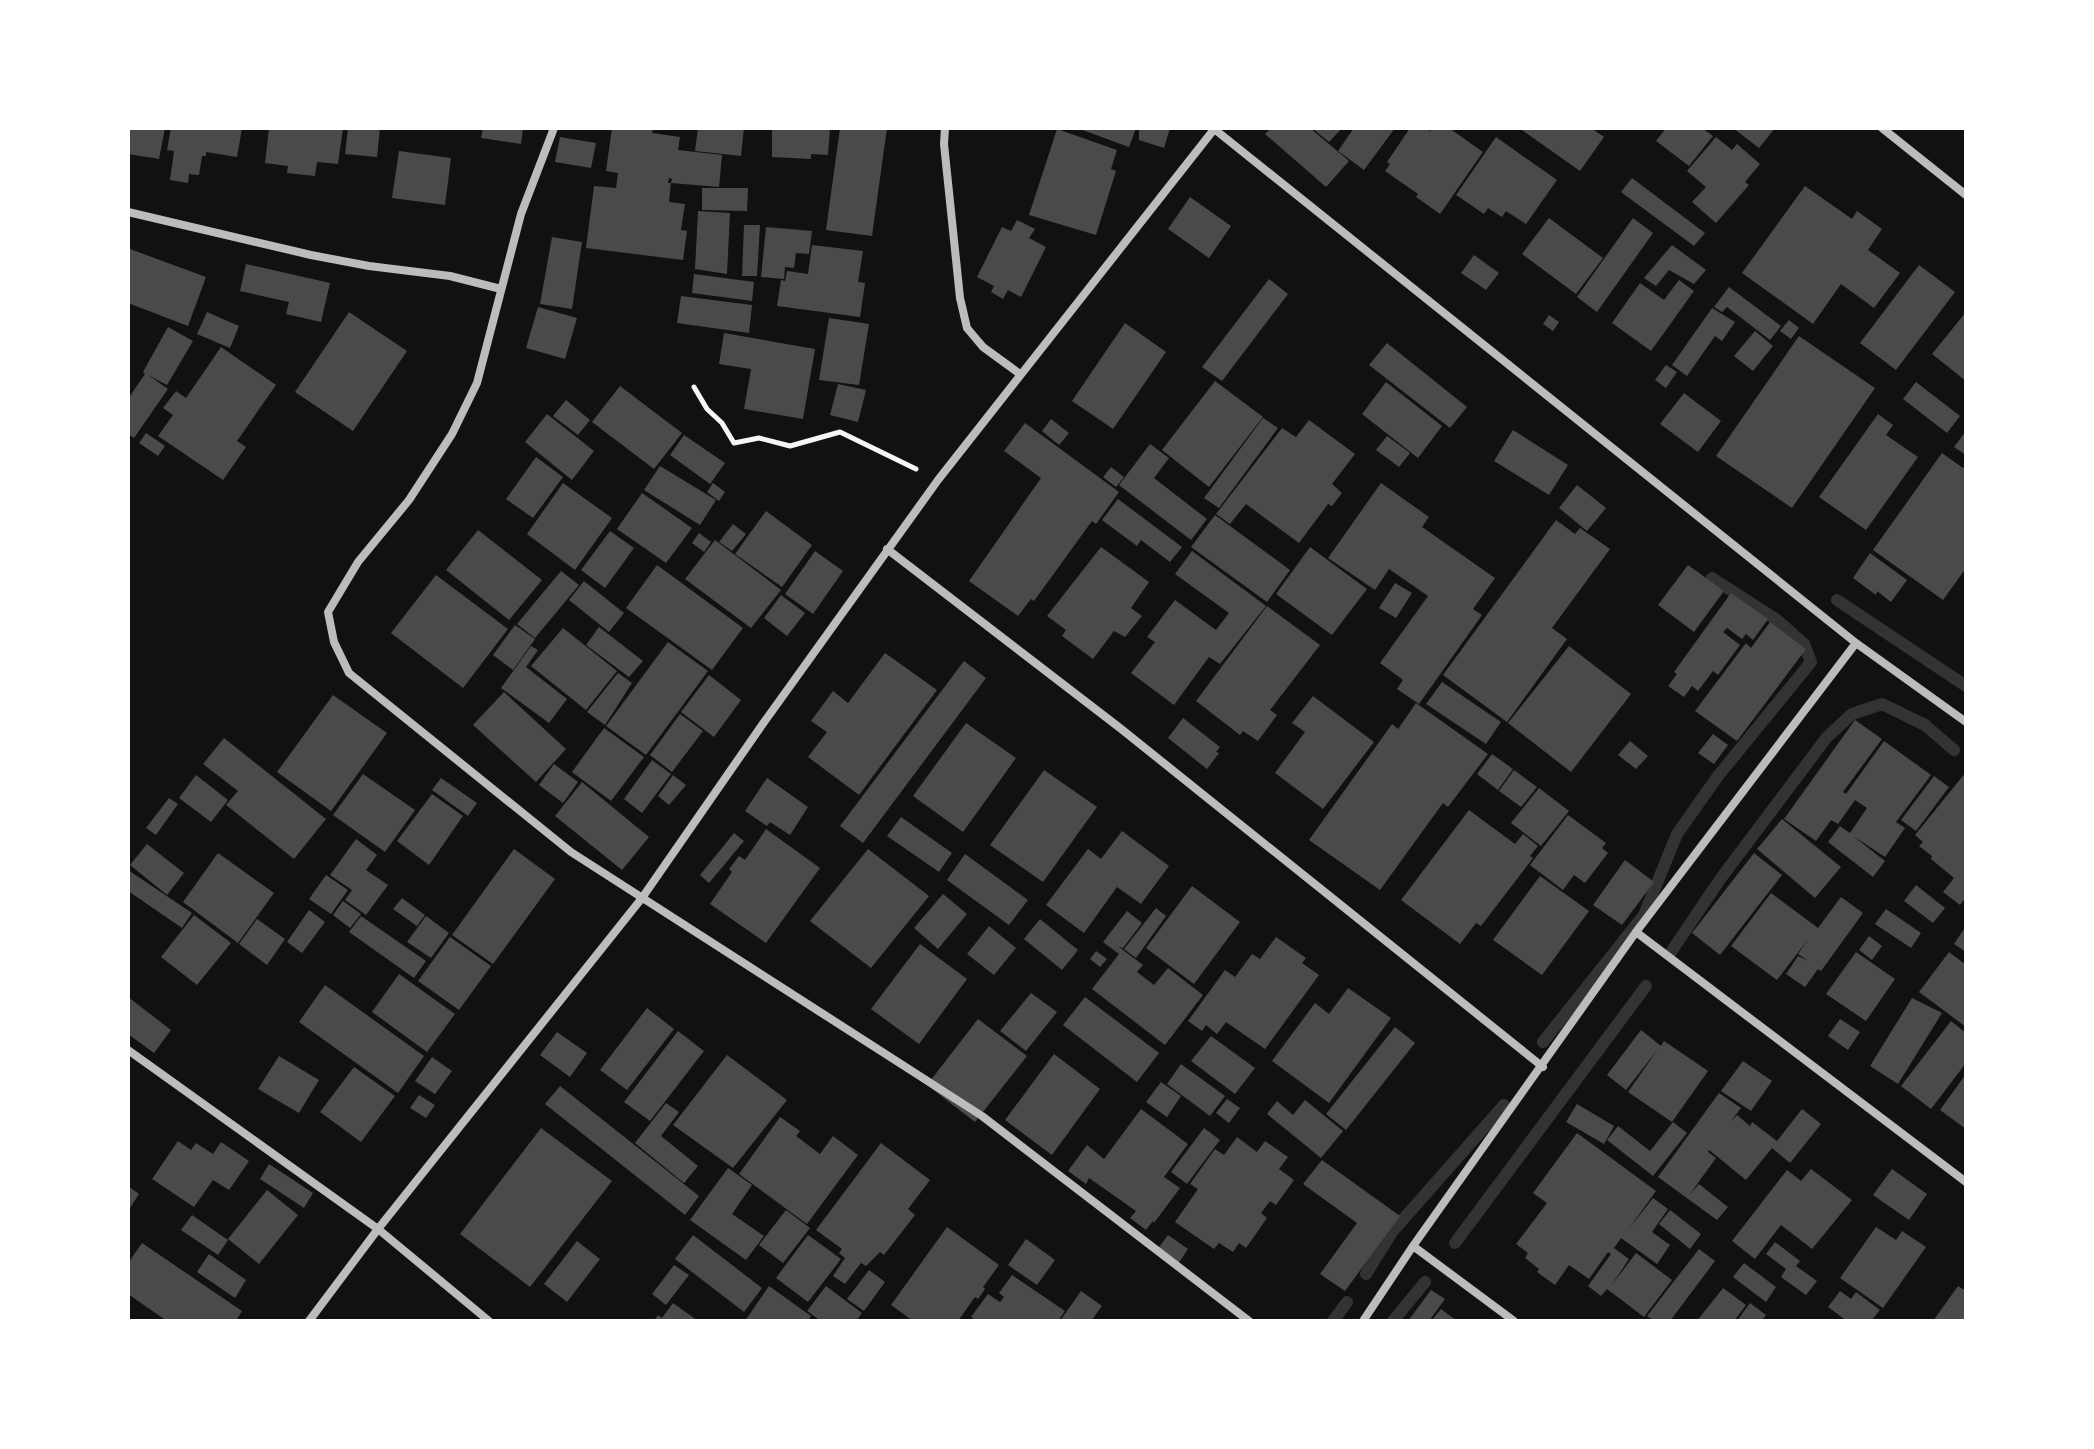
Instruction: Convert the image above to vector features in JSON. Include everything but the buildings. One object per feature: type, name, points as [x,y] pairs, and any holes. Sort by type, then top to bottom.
[{"type":"street","points":[[554,128],[521,214],[477,383],[452,434],[409,500],[358,562],[328,612],[334,642],[349,673],[571,852],[982,1116],[1249,1321]]},
{"type":"street","points":[[945,128],[944,144],[960,298],[967,328],[983,347],[1020,374]]},
{"type":"street","points":[[309,1321],[378,1229],[642,898],[938,480],[1214,128],[1856,643],[1966,722]]},
{"type":"street","points":[[1882,128],[1966,195]]},
{"type":"street","points":[[128,212],[311,255],[450,276],[501,289]]},
{"type":"street","points":[[887,549],[1120,728],[1543,1067]]},
{"type":"street","points":[[1363,1321],[1636,932],[1856,643]]},
{"type":"street","points":[[1636,932],[1966,1182]]},
{"type":"street","points":[[128,1050],[378,1229],[489,1321]]},
{"type":"street","points":[[1413,1246],[1514,1321]]},
{"type":"path","points":[[694,387],[734,443],[759,438],[790,446],[840,432],[938,480]]},
{"type":"waterway","points":[[1543,1042],[1644,915],[1677,834],[1718,776],[1811,662],[1804,644],[1777,620],[1712,578]]},
{"type":"waterway","points":[[1837,600],[1966,686]]},
{"type":"waterway","points":[[1671,952],[1721,878],[1827,737],[1852,714],[1882,704],[1925,725],[1954,750]]},
{"type":"waterway","points":[[1455,1243],[1646,986]]},
{"type":"waterway","points":[[1366,1274],[1392,1232],[1504,1105]]},
{"type":"waterway","points":[[1393,1321],[1425,1282]]},
{"type":"waterway","points":[[1333,1321],[1347,1302]]}]
